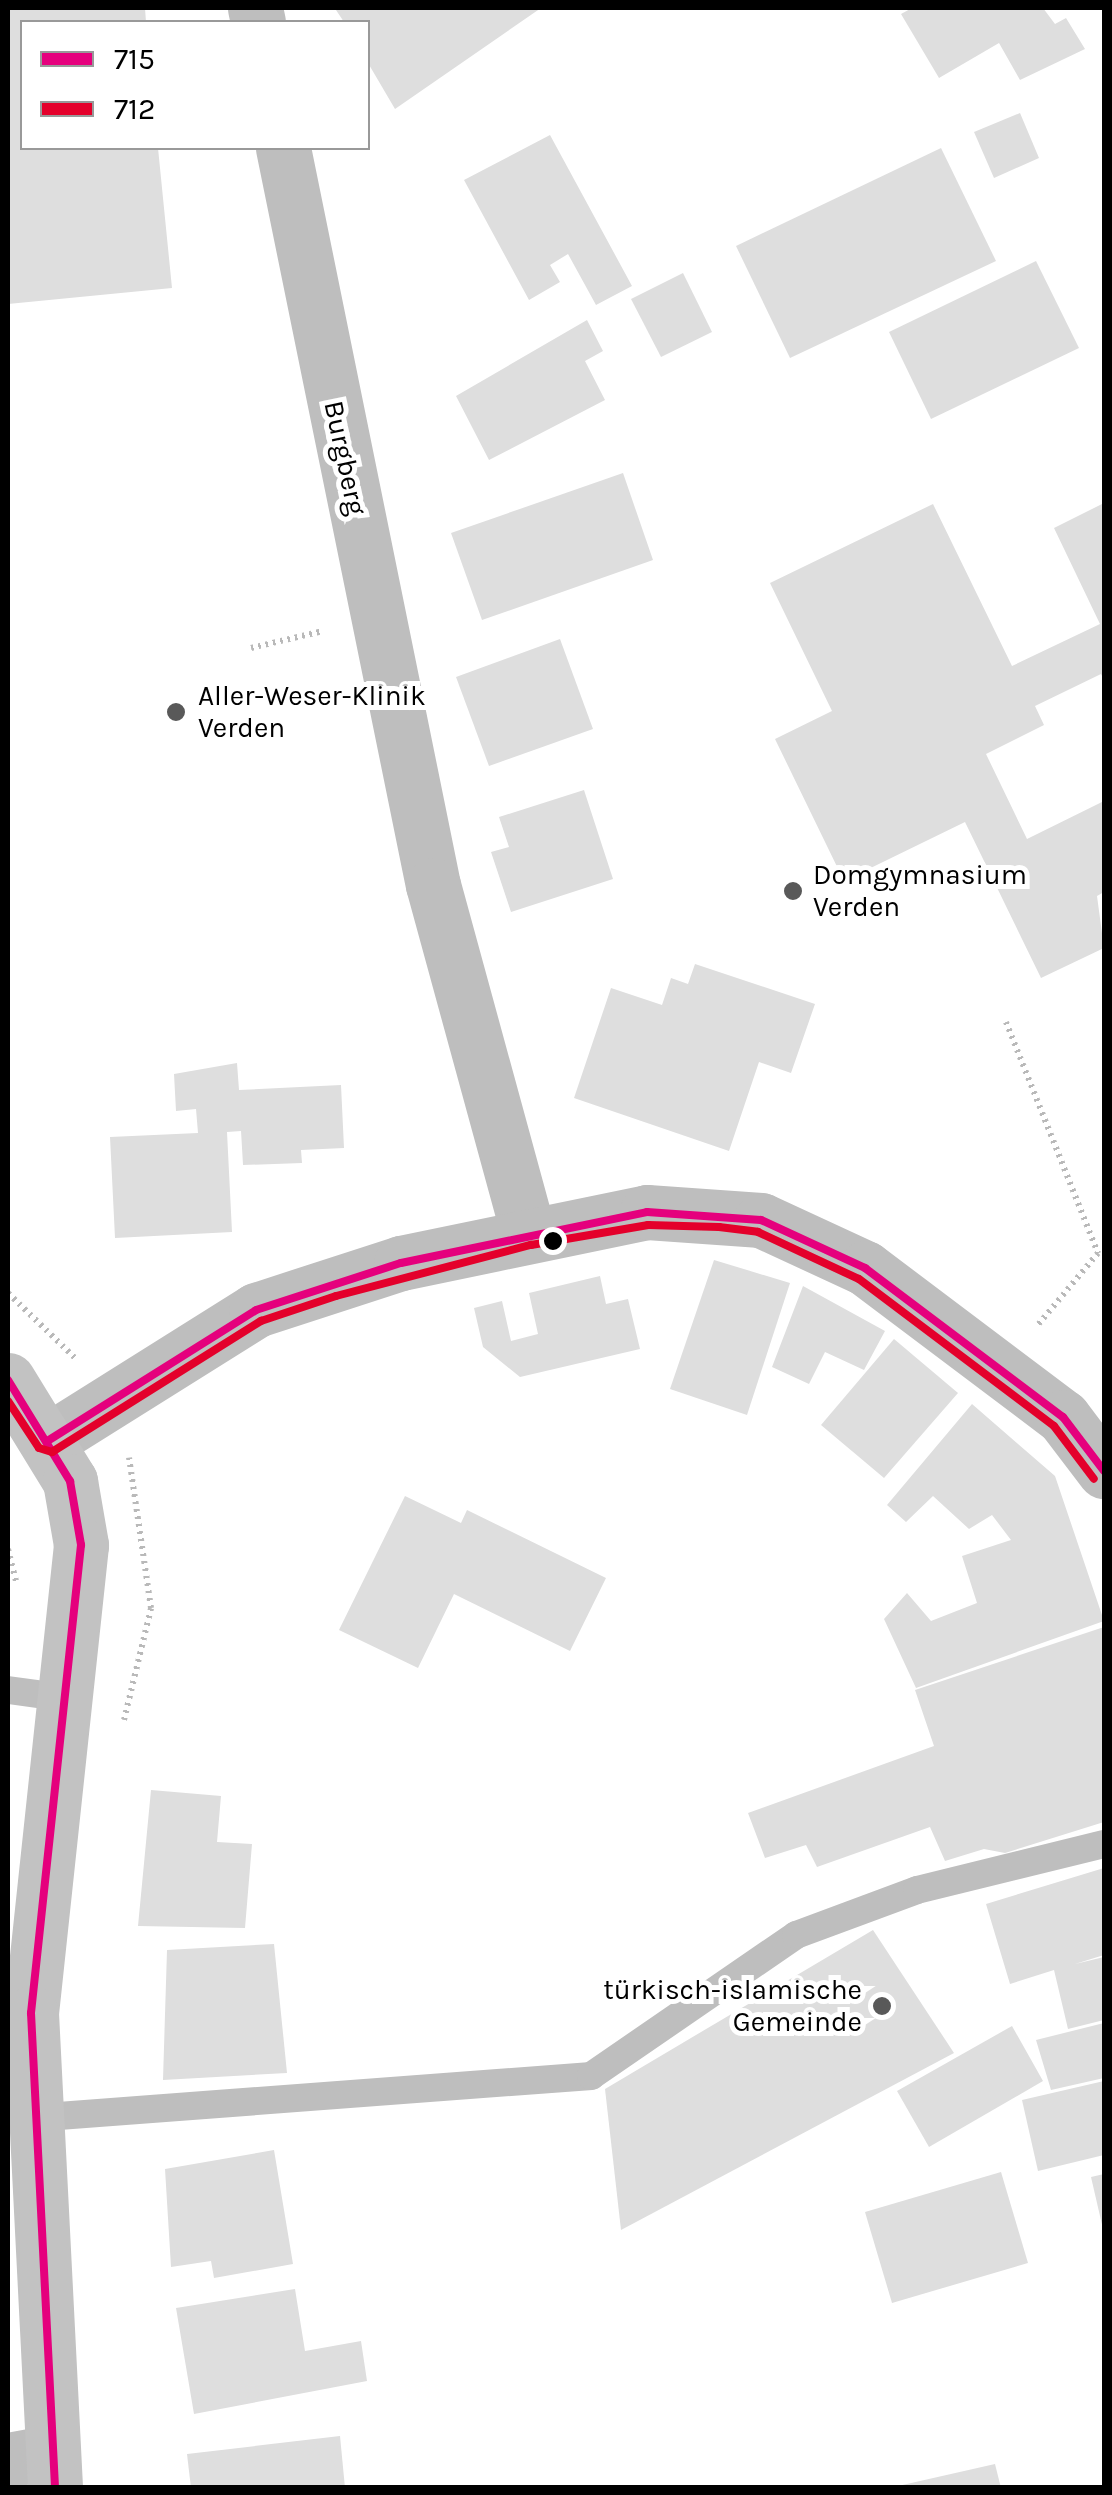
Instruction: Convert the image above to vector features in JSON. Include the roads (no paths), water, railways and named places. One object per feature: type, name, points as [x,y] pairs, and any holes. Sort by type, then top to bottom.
[{"type":"main road","points":[[8,1380],[49,1440],[70,1481],[81,1546],[67,1698],[37,1910],[32,2118],[38,2467]]},
{"type":"street","name":"Burgberg","points":[[282,150],[433,884],[528,1233]]},
{"type":"street","points":[[49,1440],[256,1310],[401,1263],[528,1233],[647,1212],[760,1220],[865,1268],[1003,1367],[1063,1417],[1104,1471]]},
{"type":"lane","points":[[8,1690],[67,1698]]},
{"type":"lane","points":[[32,2118],[591,2076],[796,1936],[917,1890],[1104,1844]]},
{"type":"place","name":"Aller-Weser-Klinik Verden","points":[[176,712]]},
{"type":"place","name":"Domgymnasium Verden","points":[[793,891]]},
{"type":"place","name":"türkisch-islamische Gemeinde","points":[[882,2006]]}]
